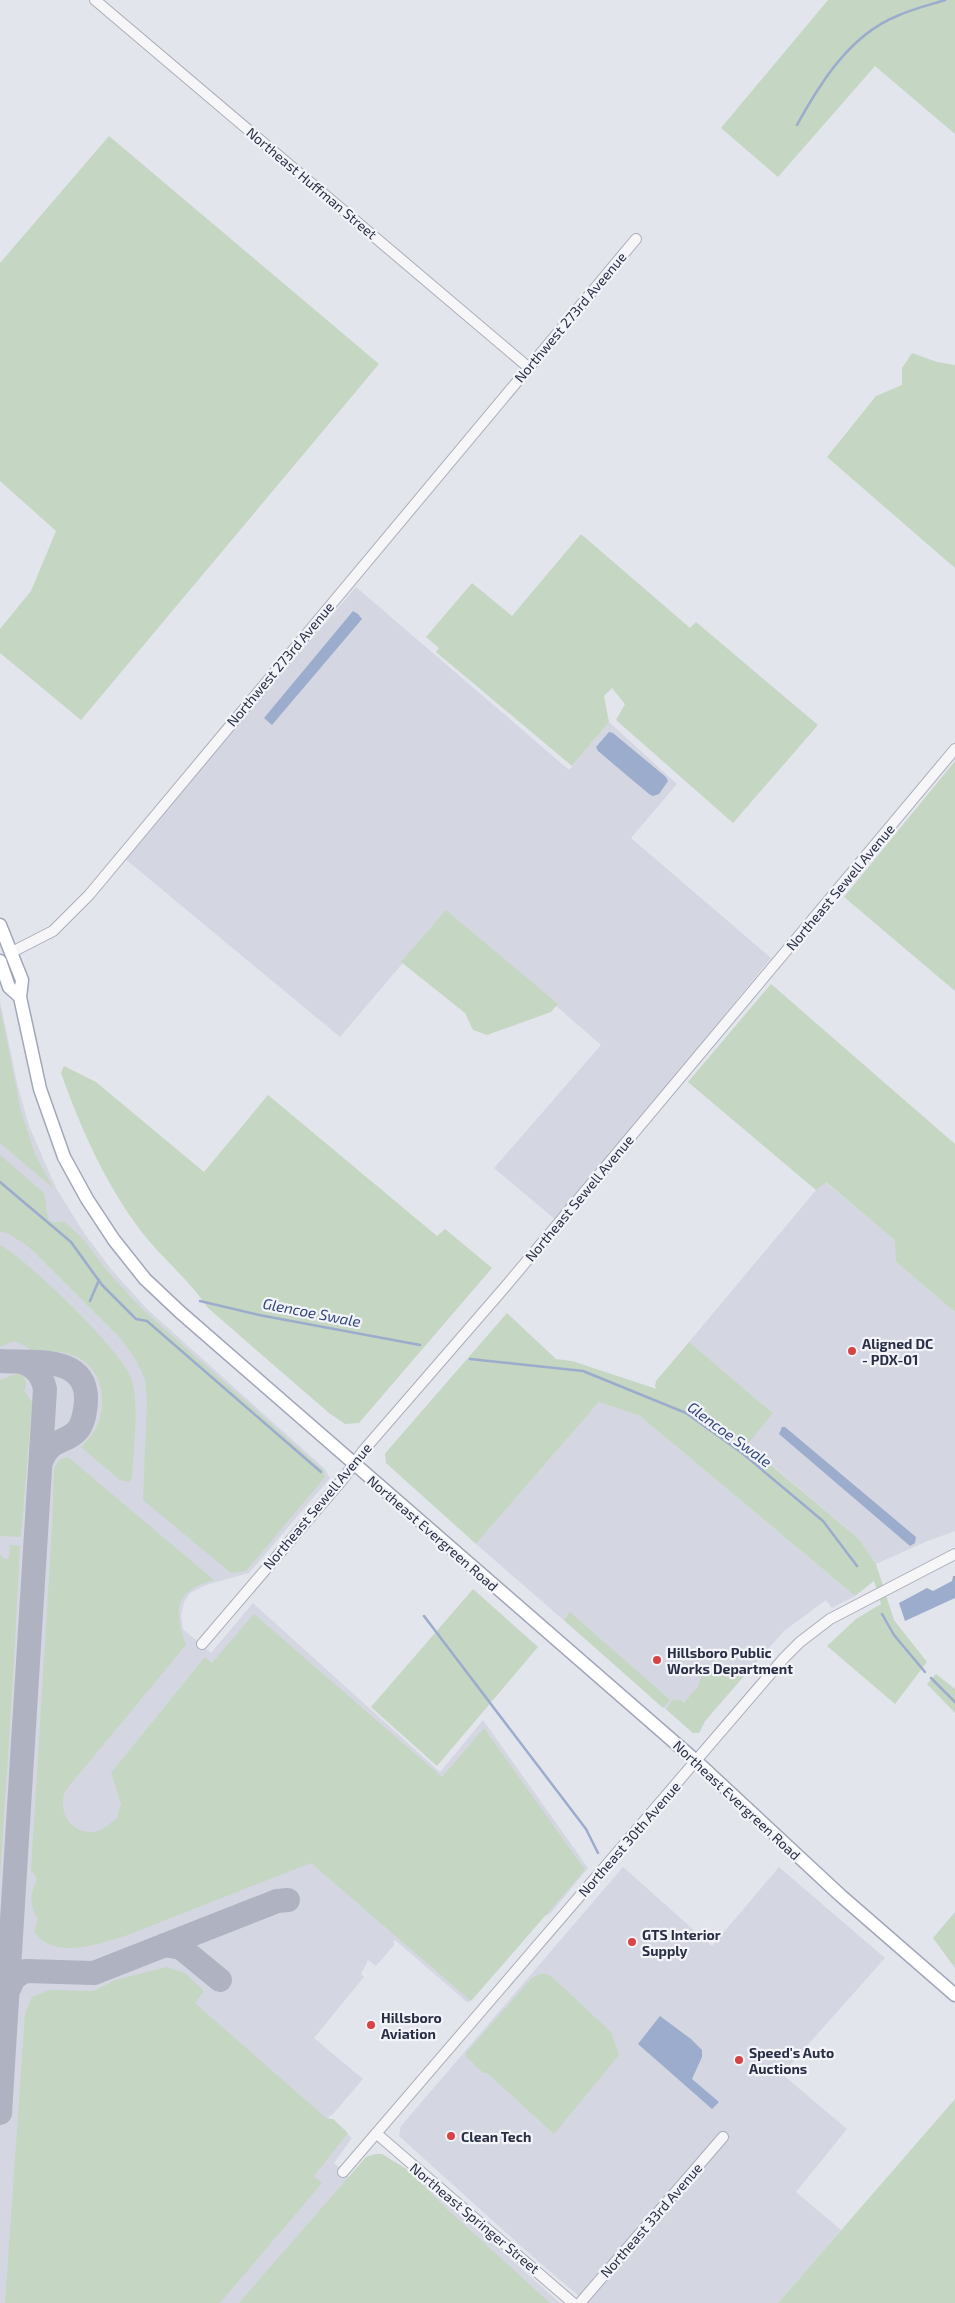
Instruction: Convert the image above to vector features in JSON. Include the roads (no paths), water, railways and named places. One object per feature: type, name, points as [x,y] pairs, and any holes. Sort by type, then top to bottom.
[{"type":"main road","name":"Northeast Evergreen Road","points":[[0,925],[22,980],[20,996],[40,1089],[55,1135],[75,1178],[104,1227],[145,1279],[354,1464],[696,1761],[840,1895],[955,1996]]},
{"type":"main road","name":"Northeast Evergreen Road","points":[[0,961],[9,987],[20,996]]},
{"type":"street","name":"Northeast Huffman Street","points":[[94,0],[528,367]]},
{"type":"street","name":"Northwest 273rd Aveenue","points":[[505,395],[636,239]]},
{"type":"street","name":"Northwest 273rd Avenue","points":[[12,952],[53,931],[89,895],[505,395]]},
{"type":"street","name":"Northeast Sewell Avenue","points":[[202,1644],[344,1479],[354,1464],[505,1287],[955,749]]},
{"type":"street","name":"Northeast 30th Avenue","points":[[343,2172],[800,1642],[835,1616],[955,1554]]},
{"type":"street","name":"Northeast Springer Street","points":[[377,2134],[573,2303]]},
{"type":"street","name":"Northeast 33rd Avenue","points":[[580,2303],[722,2137]]},
{"type":"water","points":[[353,611],[362,619],[272,725],[264,718]]},
{"type":"water","points":[[609,732],[613,733],[666,777],[668,781],[659,794],[653,796],[649,794],[598,751],[596,747]]},
{"type":"water","points":[[782,1427],[785,1427],[916,1537],[915,1543],[910,1546],[779,1434]]},
{"type":"water","points":[[953,1576],[955,1576],[955,1598],[905,1621],[899,1603],[927,1588],[933,1591],[952,1581]]},
{"type":"water","points":[[660,2016],[691,2039],[702,2050],[702,2057],[692,2079],[719,2102],[712,2109],[638,2044]]},
{"type":"waterway","points":[[797,125],[826,77],[865,35],[880,24],[897,16],[945,0]]},
{"type":"waterway","points":[[0,1182],[71,1242],[102,1285],[136,1319],[147,1321],[321,1472]]},
{"type":"waterway","name":"Glencoe Swale","points":[[90,1301],[99,1280]]},
{"type":"waterway","name":"Glencoe Swale","points":[[200,1301],[259,1315],[420,1345]]},
{"type":"waterway","name":"Glencoe Swale","points":[[470,1359],[583,1371],[686,1413],[742,1453],[823,1521],[857,1566]]},
{"type":"waterway","name":"Glencoe Swale","points":[[882,1614],[894,1635],[925,1672]]},
{"type":"waterway","points":[[424,1616],[586,1829],[598,1853]]},
{"type":"waterway","name":"Glencoe Swale","points":[[931,1678],[955,1702]]},
{"type":"place","name":"Aligned DC - PDX-01","points":[[852,1351]]},
{"type":"place","name":"Hillsboro Public Works Department","points":[[657,1660]]},
{"type":"place","name":"GTS Interior Supply","points":[[632,1942]]},
{"type":"place","name":"Hillsboro Aviation","points":[[371,2025]]},
{"type":"place","name":"Speed's Auto Auctions","points":[[739,2060]]},
{"type":"place","name":"Clean Tech","points":[[451,2136]]}]
